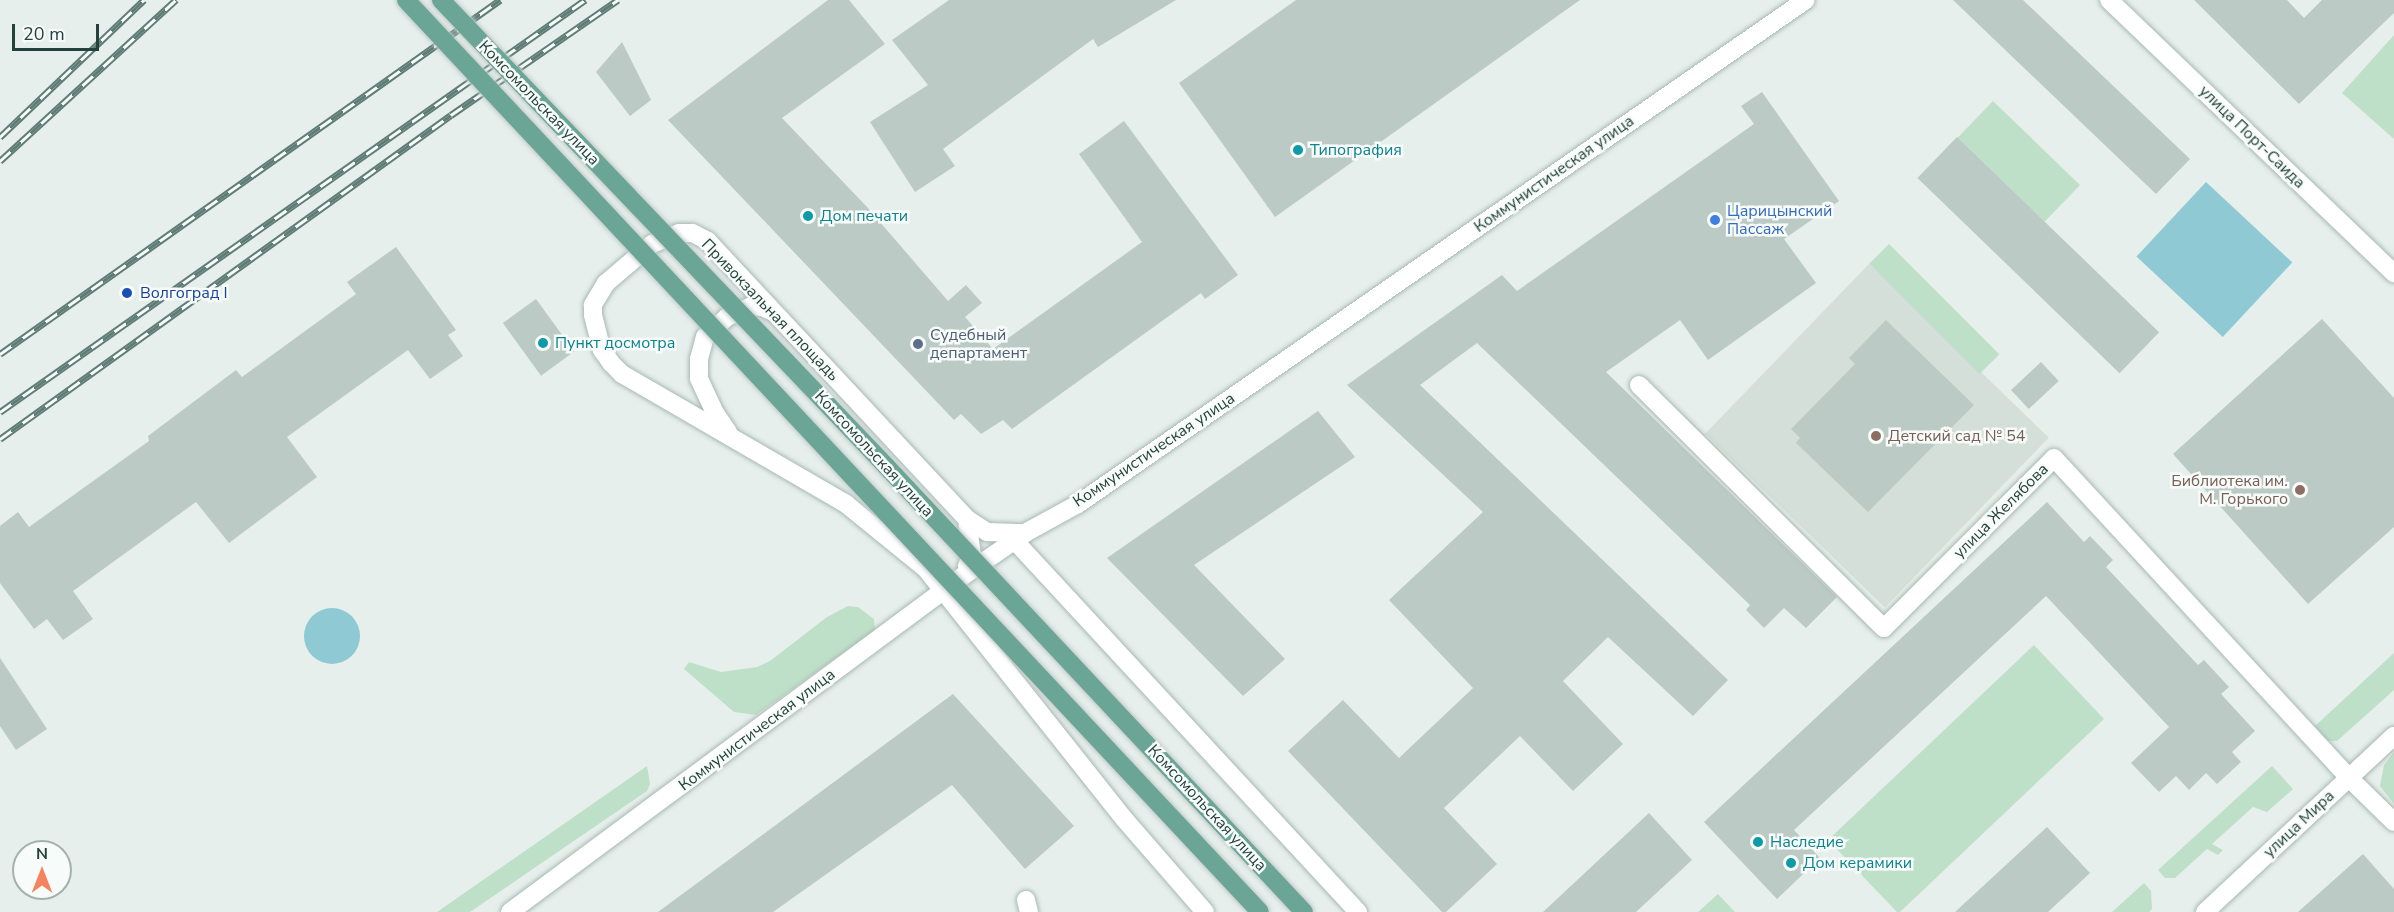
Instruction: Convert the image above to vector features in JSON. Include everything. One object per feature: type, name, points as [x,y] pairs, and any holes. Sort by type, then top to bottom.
[{"type":"main road","name":"Комсомольская улица","points":[[406,0],[1260,912]]},
{"type":"main road","name":"Комсомольская улица","points":[[441,0],[886,466],[1304,912]]},
{"type":"street","name":"Коммунистическая улица","points":[[510,912],[943,590],[1020,536],[1078,504],[1806,0]]},
{"type":"street","name":"улица Порт-Саида","points":[[2109,0],[2394,273]]},
{"type":"street","name":"Привокзальная площадь","points":[[967,519],[708,241],[692,233],[679,233],[652,244],[606,283],[593,305],[596,332],[602,350],[611,363],[622,374],[846,504],[926,569],[1125,820],[1205,912]]},
{"type":"street","points":[[732,438],[715,413],[699,378],[699,359],[705,337],[727,317],[752,306],[762,307],[777,315]]},
{"type":"street","name":"улица Желябова","points":[[1639,385],[1884,628],[2054,458],[2348,777]]},
{"type":"street","points":[[967,519],[987,532],[1020,536],[1358,912]]},
{"type":"street","points":[[963,576],[972,555],[967,519]]},
{"type":"street","name":"улица Мира","points":[[2205,912],[2394,736]]},
{"type":"street","points":[[2348,777],[2394,822]]},
{"type":"shaded area","name":"Детский сад № 54","points":[[1869,264],[2049,438],[1885,607],[1705,434]]},
{"type":"green space","points":[[2394,35],[2394,139],[2342,93]]},
{"type":"green space","points":[[1993,101],[2080,185],[2045,222],[1958,138]]},
{"type":"green space","points":[[1889,244],[1999,354],[1980,374],[1869,264]]},
{"type":"green space","points":[[848,606],[858,607],[874,619],[875,630],[756,715],[734,712],[684,669],[689,662],[721,672],[757,667],[770,661],[827,617]]},
{"type":"green space","points":[[2034,645],[2104,719],[1900,912],[1897,912],[1828,840]]},
{"type":"green space","points":[[2394,653],[2394,690],[2337,741],[2328,741],[2315,726]]},
{"type":"green space","points":[[2394,752],[2394,804],[2380,786],[2384,765]]},
{"type":"green space","points":[[647,766],[650,784],[647,791],[470,912],[437,912]]},
{"type":"green space","points":[[2272,766],[2293,789],[2267,812],[2253,807],[2212,844],[2223,850],[2218,855],[2207,849],[2175,878],[2165,878],[2158,870]]},
{"type":"green space","points":[[2144,883],[2151,891],[2152,909],[2149,912],[2112,912]]},
{"type":"green space","points":[[1718,894],[1735,912],[1698,912]]},
{"type":"water","points":[[2206,182],[2292,262],[2223,337],[2136,257]]},
{"type":"water","points":[[327,608],[337,608],[352,616],[358,625],[360,636],[358,647],[352,656],[337,664],[327,664],[316,659],[309,652],[304,641],[304,631],[309,620],[316,613]]},
{"type":"building","name":"Дом печати","points":[[828,0],[849,0],[885,44],[782,118],[867,207],[948,301],[966,285],[982,303],[965,317],[993,349],[1142,242],[1079,154],[1124,121],[1238,275],[1205,299],[1201,293],[1012,429],[1003,420],[981,434],[961,414],[954,420],[668,120]]},
{"type":"building","points":[[949,0],[1176,0],[1098,47],[1093,39],[943,149],[955,166],[915,192],[870,122],[928,85],[892,40]]},
{"type":"building","name":"Типография","points":[[1296,0],[1580,0],[1275,217],[1179,83]]},
{"type":"building","points":[[1953,0],[2023,0],[2190,159],[2156,194]]},
{"type":"building","points":[[2194,0],[2287,0],[2304,18],[2322,0],[2394,0],[2394,13],[2299,104]]},
{"type":"building","points":[[622,42],[651,100],[630,116],[596,72]]},
{"type":"building","points":[[1762,92],[1839,201],[1784,239],[1816,283],[1708,360],[1680,320],[1606,372],[1837,597],[1806,628],[1784,608],[1764,628],[1746,610],[1750,605],[1477,343],[1420,385],[1728,680],[1693,716],[1608,637],[1563,681],[1623,744],[1573,791],[1520,736],[1444,808],[1497,864],[1446,912],[1442,912],[1288,751],[1343,700],[1399,758],[1473,688],[1389,600],[1483,512],[1347,385],[1502,275],[1517,291],[1754,124],[1741,106]]},
{"type":"building","points":[[1957,137],[2159,332],[2120,373],[1917,178]]},
{"type":"building","points":[[396,247],[456,330],[448,335],[463,356],[430,379],[408,350],[287,437],[317,477],[229,543],[196,502],[73,591],[93,619],[63,640],[47,619],[34,629],[0,583],[0,526],[18,512],[29,527],[149,441],[148,436],[236,370],[242,377],[356,294],[347,282]]},
{"type":"building","name":"Пункт досмотра","points":[[536,299],[574,352],[541,376],[503,323]]},
{"type":"building","name":"Библиотека им. М. Горького","points":[[2322,319],[2394,398],[2394,527],[2308,604],[2173,454]]},
{"type":"building","name":"Детский сад № 54","points":[[1886,320],[1974,405],[1868,512],[1796,443],[1800,438],[1791,429],[1855,364],[1849,358]]},
{"type":"building","points":[[2041,362],[2059,381],[2029,409],[2011,390]]},
{"type":"building","points":[[1318,411],[1355,457],[1194,565],[1285,659],[1243,696],[1107,558]]},
{"type":"building","points":[[2047,502],[2084,542],[2090,536],[2113,560],[2106,567],[2198,665],[2204,660],[2229,687],[2221,694],[2255,731],[2232,752],[2241,762],[2217,784],[2206,773],[2189,790],[2176,776],[2159,792],[2131,763],[2169,727],[2046,596],[1794,830],[1820,858],[1777,899],[1704,822]]},
{"type":"building","points":[[0,658],[47,729],[16,750],[0,726]]},
{"type":"building","points":[[953,694],[1074,826],[1025,869],[952,785],[773,912],[658,912]]},
{"type":"building","points":[[1649,813],[1692,860],[1636,912],[1543,912]]},
{"type":"building","points":[[2047,827],[2090,873],[2048,912],[1955,912]]},
{"type":"building","points":[[2363,854],[2394,889],[2394,912],[2298,912]]},
{"type":"railway","points":[[0,137],[144,0]]},
{"type":"railway","points":[[0,161],[176,0]]},
{"type":"railway","points":[[0,354],[500,0]]},
{"type":"railway","points":[[0,412],[585,0]]},
{"type":"railway","points":[[0,439],[451,115],[618,0]]},
{"type":"place","name":"Типография","points":[[1298,150]]},
{"type":"place","name":"Дом печати","points":[[808,216]]},
{"type":"place","name":"Царицынский Пассаж","points":[[1715,220]]},
{"type":"place","name":"Волгоград I","points":[[127,293]]},
{"type":"place","name":"Пункт досмотра","points":[[543,343]]},
{"type":"place","name":"Судебный департамент","points":[[918,344]]},
{"type":"place","name":"Детский сад № 54","points":[[1876,436]]},
{"type":"place","name":"Библиотека им. М. Горького","points":[[2300,490]]},
{"type":"place","name":"Наследие","points":[[1758,842]]},
{"type":"place","name":"Дом керамики","points":[[1791,863]]}]
